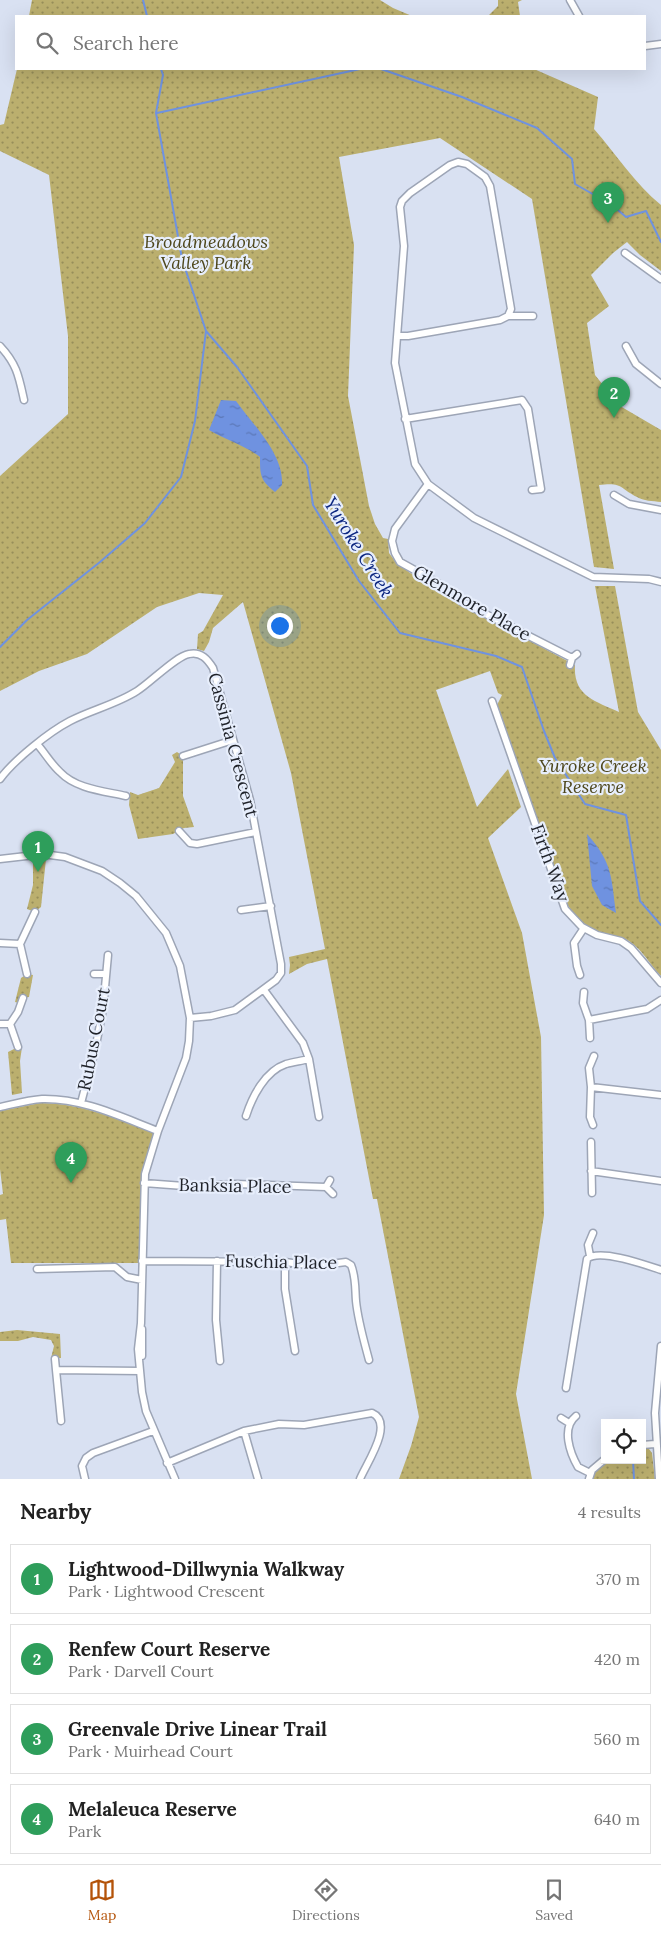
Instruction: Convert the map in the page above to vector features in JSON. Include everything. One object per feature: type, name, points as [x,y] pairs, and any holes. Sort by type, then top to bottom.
[{"type":"street","points":[[570,0],[578,15]]},
{"type":"street","points":[[646,46],[661,44]]},
{"type":"street","points":[[508,316],[511,309],[490,186],[486,177],[467,164],[458,162],[450,165],[410,193],[400,207],[404,246],[396,372],[415,464],[428,484],[474,518],[593,577],[649,579],[661,582]]},
{"type":"street","points":[[626,253],[661,279]]},
{"type":"street","points":[[397,336],[408,336],[500,320],[508,316],[533,316]]},
{"type":"street","points":[[0,346],[12,359],[19,373],[24,400]]},
{"type":"street","points":[[626,346],[636,364],[661,384]]},
{"type":"street","points":[[405,419],[522,400],[528,409],[544,489],[532,490]]},
{"type":"street","name":"Glenmore Place","points":[[428,484],[395,529],[392,541],[394,553],[400,562],[438,583],[462,602],[573,659]]},
{"type":"street","points":[[614,495],[629,504],[661,510]]},
{"type":"street","name":"Cassinia Crescent","points":[[0,779],[7,768],[70,721],[135,693],[180,657],[189,654],[199,654],[207,659],[213,668],[250,800],[271,906],[281,972],[276,980],[264,990],[235,1010],[212,1016],[190,1018]]},
{"type":"street","name":"Firth Way","points":[[492,701],[565,908],[572,919],[584,928],[596,935],[621,941],[631,948],[661,983]]},
{"type":"street","points":[[183,756],[233,740]]},
{"type":"street","points":[[38,744],[60,773],[69,780],[126,796]]},
{"type":"street","points":[[180,831],[190,843],[197,844],[256,832]]},
{"type":"street","points":[[0,859],[35,855],[65,857],[95,868],[120,883],[136,896],[166,933],[180,966],[190,1018],[189,1041],[186,1058],[158,1131],[145,1174],[141,1323],[143,1349],[140,1369],[146,1411],[175,1479]]},
{"type":"street","points":[[241,910],[271,906]]},
{"type":"street","points":[[27,974],[20,944],[35,912]]},
{"type":"street","points":[[580,975],[574,943],[584,928]]},
{"type":"street","points":[[0,943],[20,944]]},
{"type":"street","name":"Rubus Court","points":[[82,1103],[103,1009],[108,955]]},
{"type":"street","name":"Rubus Court","points":[[94,974],[106,974]]},
{"type":"street","points":[[264,990],[303,1042],[309,1059],[319,1117]]},
{"type":"street","points":[[584,992],[583,1003],[589,1020],[590,1038]]},
{"type":"street","points":[[10,1024],[18,1012],[23,998]]},
{"type":"street","points":[[589,1020],[647,1009],[661,1000]]},
{"type":"street","points":[[0,1024],[10,1024]]},
{"type":"street","points":[[10,1024],[18,1047]]},
{"type":"street","points":[[593,1125],[590,1117],[591,1087],[589,1068],[594,1056]]},
{"type":"street","points":[[246,1116],[249,1105],[269,1074],[285,1064],[309,1059]]},
{"type":"street","points":[[591,1087],[661,1095]]},
{"type":"street","points":[[0,1107],[40,1099],[60,1099],[82,1103],[158,1131]]},
{"type":"street","points":[[591,1142],[592,1193]]},
{"type":"street","points":[[592,1171],[661,1181]]},
{"type":"street","points":[[330,1180],[326,1187],[333,1194]]},
{"type":"street","name":"Banksia Place","points":[[144,1183],[184,1186],[237,1184],[326,1187]]},
{"type":"street","points":[[590,1256],[588,1245],[593,1233]]},
{"type":"street","points":[[566,1388],[587,1259],[590,1256],[597,1255],[632,1260],[661,1270]]},
{"type":"street","name":"Fuschia Place","points":[[142,1261],[285,1262],[315,1266],[346,1262],[351,1265],[354,1273],[361,1331],[369,1360]]},
{"type":"street","points":[[217,1261],[216,1320],[220,1361]]},
{"type":"street","points":[[285,1262],[285,1290],[295,1351]]},
{"type":"street","points":[[37,1269],[115,1267],[127,1277],[142,1280]]},
{"type":"street","points":[[660,1479],[655,1444],[656,1395],[661,1348]]},
{"type":"street","points":[[55,1359],[61,1421]]},
{"type":"street","points":[[56,1370],[140,1369]]},
{"type":"street","points":[[168,1463],[244,1431],[279,1424],[304,1425],[372,1413],[379,1420],[378,1443],[360,1479]]},
{"type":"street","points":[[576,1416],[570,1423],[568,1434],[576,1465],[589,1476],[601,1463]]},
{"type":"street","points":[[561,1418],[570,1423]]},
{"type":"street","points":[[85,1479],[82,1466],[86,1458],[93,1453],[153,1431]]},
{"type":"street","points":[[244,1431],[258,1479]]},
{"type":"street","points":[[646,1445],[655,1444]]},
{"type":"green space","points":[[32,0],[380,0],[410,15],[29,15]]},
{"type":"green space","points":[[498,0],[522,0],[518,2],[520,15],[489,15],[498,6]]},
{"type":"green space","points":[[17,70],[536,70],[598,97],[594,129],[634,178],[661,205],[661,271],[627,242],[591,275],[609,306],[587,323],[595,375],[620,406],[661,430],[661,502],[639,498],[617,485],[599,485],[614,569],[594,567],[532,199],[440,138],[339,157],[354,245],[348,396],[369,506],[375,524],[383,538],[388,539],[389,553],[395,561],[410,573],[425,579],[457,602],[575,665],[575,675],[582,691],[594,700],[619,712],[595,586],[615,586],[638,712],[661,750],[661,976],[629,941],[589,927],[575,915],[567,904],[497,705],[502,695],[498,693],[490,671],[436,690],[477,807],[508,769],[521,807],[488,838],[522,933],[541,1037],[544,1215],[516,1394],[532,1479],[399,1479],[419,1417],[377,1199],[373,1199],[327,959],[307,964],[289,974],[289,957],[325,949],[291,773],[243,602],[213,628],[204,651],[197,649],[198,634],[203,631],[223,595],[199,593],[157,607],[87,654],[39,671],[0,691],[0,476],[68,414],[68,336],[49,175],[0,151],[0,125],[4,124]]},
{"type":"green space","points":[[177,752],[183,756],[183,796],[194,827],[184,828],[173,834],[138,839],[129,805],[130,792],[138,795],[159,788],[175,762],[172,755]]},
{"type":"green space","points":[[33,858],[46,859],[41,907],[35,912],[27,909],[33,885]]},
{"type":"green space","points":[[27,974],[33,975],[29,997],[23,998],[19,1003],[15,1002],[21,978]]},
{"type":"green space","points":[[22,1047],[20,1061],[22,1093],[12,1095],[8,1052]]},
{"type":"green space","points":[[40,1103],[85,1109],[113,1117],[155,1133],[141,1173],[140,1263],[11,1263],[6,1219],[0,1220],[0,1195],[3,1194],[0,1169],[0,1111]]},
{"type":"green space","points":[[17,1330],[60,1334],[61,1358],[51,1358],[54,1346],[51,1340],[33,1337],[18,1341],[0,1341],[0,1332]]},
{"type":"green space","points":[[646,1448],[652,1453],[655,1479],[592,1479],[595,1471],[603,1464],[646,1464]]},
{"type":"water","points":[[221,400],[236,401],[273,451],[281,473],[282,485],[275,492],[266,484],[262,477],[260,457],[209,430]]},
{"type":"water","points":[[587,834],[596,844],[606,862],[616,913],[602,905],[592,886]]},
{"type":"waterway","name":"Yuroke Creek","points":[[143,0],[147,15]]},
{"type":"waterway","name":"Yuroke Creek","points":[[161,70],[163,75],[156,113],[182,259],[206,331],[237,367],[307,466],[313,505],[359,581],[400,633],[496,656],[522,667],[555,758],[585,804],[626,815],[640,901],[661,925]]},
{"type":"waterway","points":[[157,113],[355,70]]},
{"type":"waterway","points":[[384,70],[462,97],[537,128],[572,159],[575,184],[612,205],[626,217],[646,211],[661,242]]},
{"type":"waterway","points":[[0,647],[27,620],[100,562],[145,523],[181,477],[195,421],[206,331]]},
{"type":"waterway","points":[[633,1464],[634,1479]]},
{"type":"place","name":"Greenvale Drive Linear Trail","points":[[608,223]]},
{"type":"place","name":"Renfew Court Reserve","points":[[614,418]]},
{"type":"place","name":"Lightwood-Dillwynia Walkway","points":[[38,872]]},
{"type":"place","name":"Melaleuca Reserve","points":[[71,1183]]},
{"type":"park label","name":"Broadmeadows Valley Park","points":[[206,252]]},
{"type":"park label","name":"Yuroke Creek Reserve","points":[[593,776]]}]
